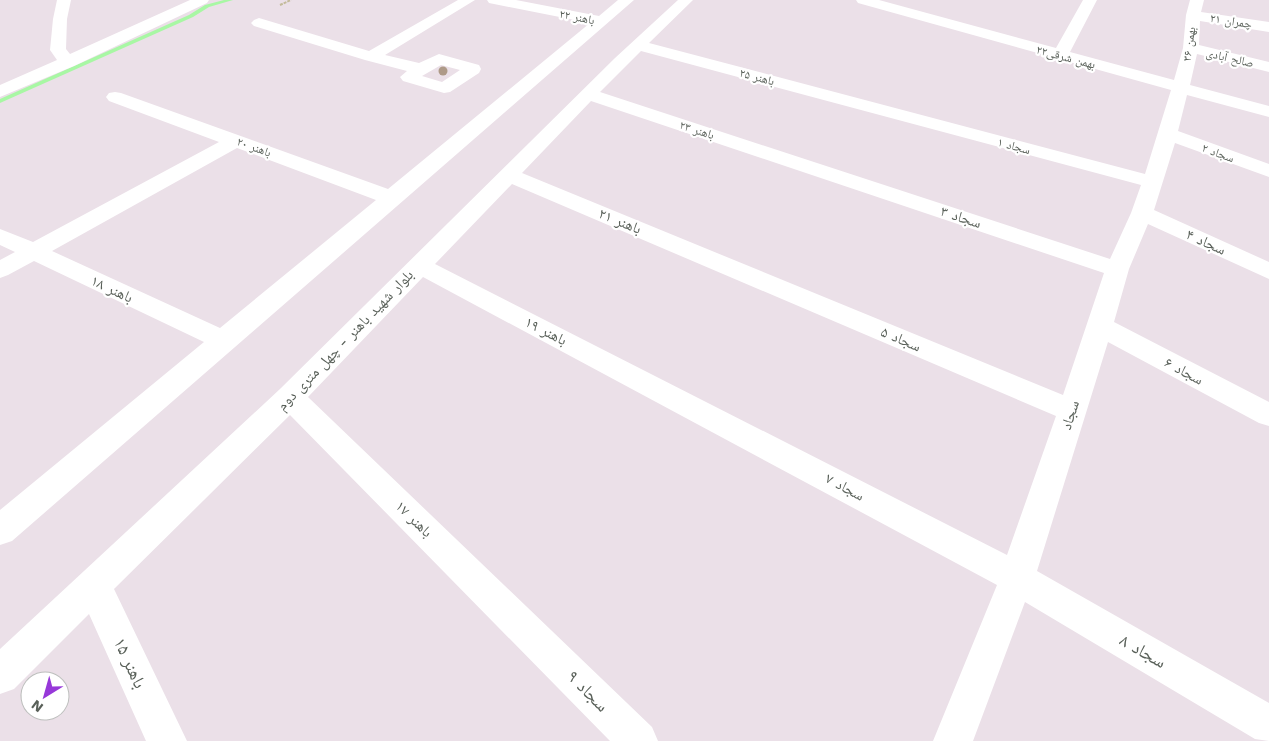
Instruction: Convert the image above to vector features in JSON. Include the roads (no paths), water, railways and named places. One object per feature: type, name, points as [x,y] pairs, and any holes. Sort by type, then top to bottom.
[{"type":"street","points":[[64,0],[60,19],[58,50],[68,62]]},
{"type":"street","points":[[0,92],[202,0]]},
{"type":"street","points":[[371,57],[468,0]]},
{"type":"street","name":"باهنر ۲۲","points":[[494,0],[600,21]]},
{"type":"street","points":[[0,530],[627,0]]},
{"type":"street","name":"بلوار شهید باهنر - چهل متری دوم","points":[[0,675],[290,397],[508,175],[638,45],[686,0]]},
{"type":"street","name":"۲۲بهمن شرقی","points":[[864,0],[889,3],[1060,55],[1269,112]]},
{"type":"street","points":[[1060,55],[1090,0]]},
{"type":"street","name":"چمران ۲۱","points":[[1195,8],[1269,27]]},
{"type":"street","name":"بهمن ۳۶","points":[[1180,88],[1191,48],[1195,8]]},
{"type":"street","points":[[259,23],[371,57],[421,69]]},
{"type":"street","name":"باهنر ۲۵","points":[[638,45],[876,109]]},
{"type":"street","name":"صالح آبادی","points":[[1191,48],[1269,67]]},
{"type":"street","name":"سجاد","points":[[953,741],[1017,578],[1100,326],[1116,269],[1142,213],[1168,134],[1180,88]]},
{"type":"street","name":"باهنر ۲۳","points":[[590,95],[805,164]]},
{"type":"street","name":"باهنر ۲۰","points":[[115,97],[392,198]]},
{"type":"street","name":"سجاد ۱","points":[[876,109],[1152,182]]},
{"type":"street","name":"سجاد ۲","points":[[1168,134],[1269,171]]},
{"type":"street","points":[[0,270],[235,141]]},
{"type":"street","name":"سجاد ۳","points":[[805,164],[1116,269]]},
{"type":"street","name":"باهنر ۲۱","points":[[508,175],[732,267]]},
{"type":"street","name":"سجاد ۴","points":[[1142,213],[1269,271]]},
{"type":"street","name":"باهنر ۱۸","points":[[0,236],[225,341]]},
{"type":"street","name":"باهنر ۱۹","points":[[419,265],[674,397]]},
{"type":"street","name":"سجاد ۵","points":[[732,267],[1071,410]]},
{"type":"street","name":"سجاد ۶","points":[[1100,326],[1269,416]]},
{"type":"street","name":"باهنر ۱۷","points":[[290,397],[538,640]]},
{"type":"street","name":"سجاد ۷","points":[[674,397],[1017,578]]},
{"type":"street","name":"سجاد ۸","points":[[1017,578],[1269,725]]},
{"type":"street","name":"باهنر ۱۵","points":[[94,586],[167,741]]},
{"type":"street","name":"سجاد ۹","points":[[538,640],[638,741]]},
{"type":"waterway","points":[[0,101],[191,16],[207,6],[230,0]]}]
